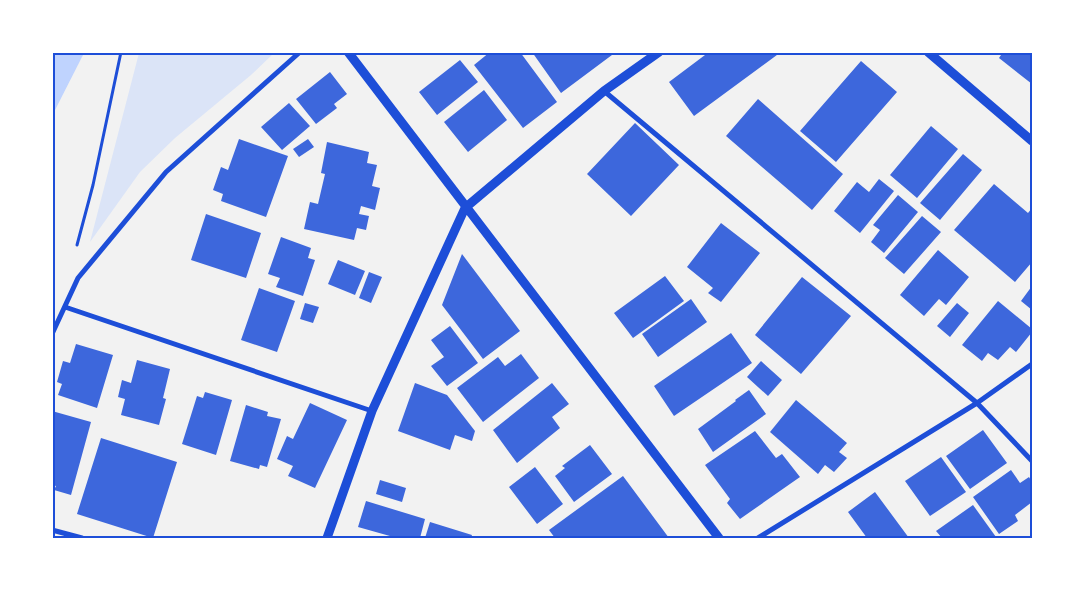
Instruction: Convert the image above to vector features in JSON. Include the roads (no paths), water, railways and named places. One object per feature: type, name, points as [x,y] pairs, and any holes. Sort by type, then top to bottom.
[{"type":"street","points":[[52,334],[78,278],[166,172],[300,52]]},
{"type":"street","points":[[348,52],[465,208],[719,538]]},
{"type":"street","points":[[327,538],[372,411],[465,208],[604,91],[659,52]]},
{"type":"street","points":[[928,52],[1032,141]]},
{"type":"street","points":[[604,91],[977,403],[1032,461]]},
{"type":"street","points":[[65,307],[372,411]]},
{"type":"street","points":[[758,538],[977,403],[1032,364]]},
{"type":"street","points":[[52,530],[82,538]]},
{"type":"water","points":[[52,53],[84,53],[53,114]]}]
